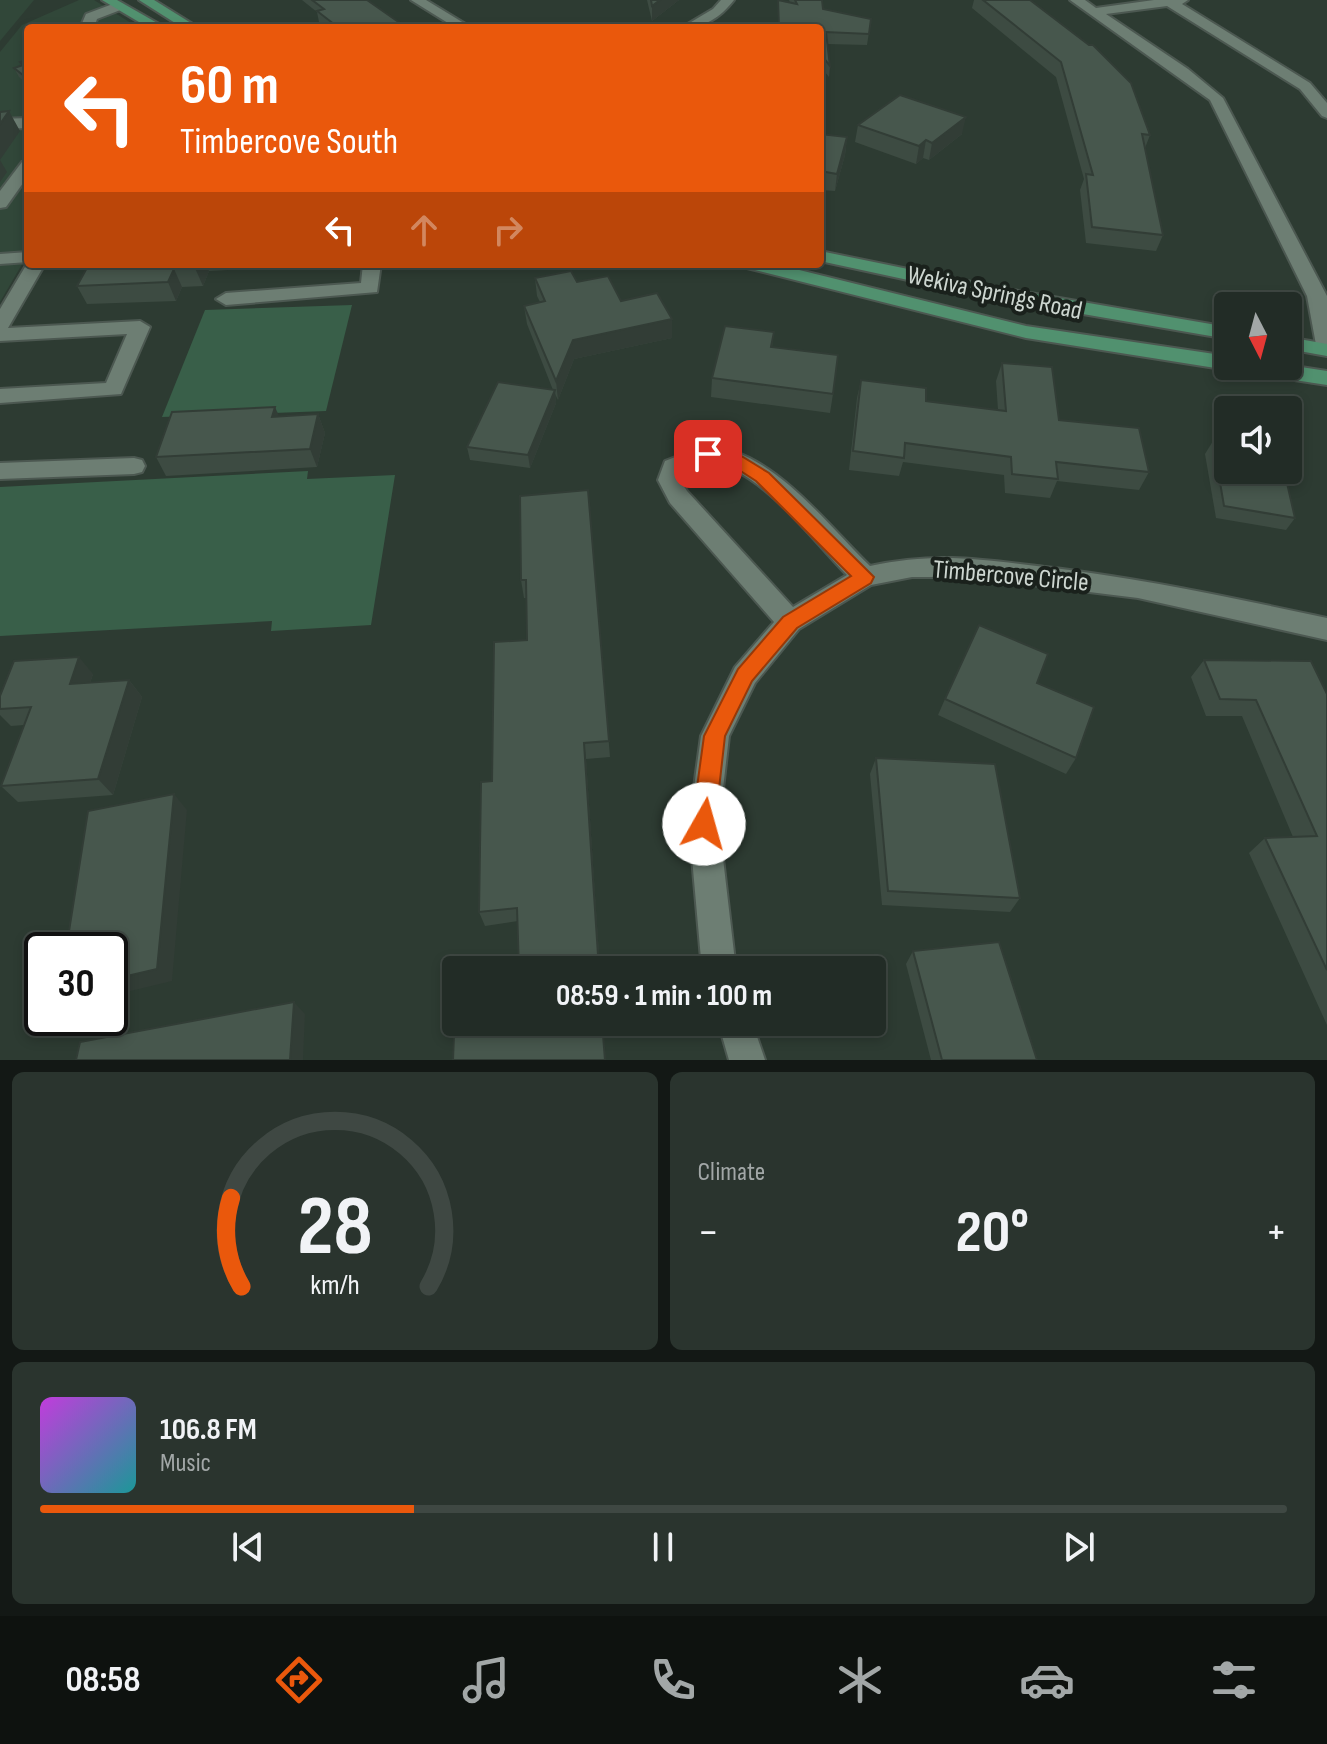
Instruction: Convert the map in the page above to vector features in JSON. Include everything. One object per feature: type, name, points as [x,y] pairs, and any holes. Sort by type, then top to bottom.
[{"type":"main road","points":[[145,0],[185,24]]},
{"type":"main road","points":[[113,3],[152,24]]},
{"type":"main road","name":"Wekiva Springs Road","points":[[824,257],[996,293],[1214,331]]},
{"type":"main road","name":"Wekiva Springs Road","points":[[769,268],[1026,332],[1214,361]]},
{"type":"main road","points":[[1302,346],[1327,350]]},
{"type":"main road","points":[[1302,374],[1327,378]]},
{"type":"street","points":[[417,0],[458,24]]},
{"type":"street","points":[[696,24],[718,12],[728,0]]},
{"type":"street","points":[[1076,0],[1216,98],[1317,296],[1327,350]]},
{"type":"street","points":[[1093,12],[1173,1],[1305,86],[1327,113]]},
{"type":"street","points":[[88,24],[91,17],[113,3]]},
{"type":"street","points":[[0,124],[24,123]]},
{"type":"street","points":[[0,203],[24,170]]},
{"type":"street","points":[[0,259],[24,257]]},
{"type":"street","points":[[0,326],[34,268]]},
{"type":"street","points":[[226,299],[370,288],[372,268]]},
{"type":"street","points":[[0,335],[140,327],[114,389],[0,396]]},
{"type":"street","points":[[790,622],[678,497],[669,480],[673,467],[687,458],[708,454],[732,458],[763,477],[865,577]]},
{"type":"street","points":[[0,471],[134,466]]},
{"type":"street","name":"Timbercove Circle","points":[[718,956],[704,824],[715,736],[745,675],[790,622],[865,577],[912,567],[966,567],[1138,588],[1327,629]]},
{"type":"street","points":[[739,1036],[747,1060]]},
{"type":"shaded area","points":[[0,0],[34,0],[0,41]]},
{"type":"shaded area","points":[[79,0],[94,0],[133,24],[24,24]]},
{"type":"shaded area","points":[[22,25],[24,261],[0,302],[0,52]]},
{"type":"shaded area","points":[[352,305],[326,411],[162,417],[205,310]]},
{"type":"shaded area","points":[[308,471],[307,479],[395,475],[371,625],[271,631],[272,621],[0,636],[0,487]]},
{"type":"building","points":[[312,0],[367,0],[401,24],[334,24],[317,11],[324,9]]},
{"type":"building","points":[[778,0],[797,4],[795,0],[822,0],[823,9],[871,19],[869,34],[826,32],[830,66],[824,58],[824,24],[779,24]]},
{"type":"building","points":[[983,0],[1030,0],[1093,45],[1131,83],[1150,135],[1142,134],[1163,235],[1092,227],[1086,174],[1093,175],[1061,62]]},
{"type":"building","points":[[24,61],[24,76],[14,68],[23,65],[20,62]]},
{"type":"building","points":[[900,95],[966,117],[932,143],[926,140],[919,146],[858,125]]},
{"type":"building","points":[[9,111],[0,124],[0,112]]},
{"type":"building","points":[[824,134],[847,137],[837,174],[824,172]]},
{"type":"building","points":[[87,268],[195,268],[174,269],[168,282],[77,286]]},
{"type":"building","points":[[571,271],[577,282],[608,276],[621,301],[657,293],[672,319],[573,340],[556,381],[524,306],[545,301],[535,278]]},
{"type":"building","points":[[725,326],[774,332],[771,347],[838,355],[833,394],[712,378]]},
{"type":"building","points":[[1002,363],[1052,367],[1059,420],[1139,428],[1149,472],[1056,462],[1058,479],[1012,474],[1011,457],[905,443],[904,458],[853,451],[861,380],[926,388],[926,401],[1006,411]]},
{"type":"building","points":[[498,382],[555,390],[528,455],[467,447]]},
{"type":"building","points":[[275,407],[272,417],[318,414],[310,449],[156,457],[172,412]]},
{"type":"building","points":[[1220,484],[1287,484],[1295,518],[1224,506]]},
{"type":"building","points":[[588,490],[609,741],[584,743],[598,956],[519,956],[517,908],[479,912],[481,782],[492,781],[494,642],[527,640],[526,580],[521,580],[520,496]]},
{"type":"building","points":[[979,625],[1048,654],[1037,683],[1094,707],[1076,758],[945,699]]},
{"type":"building","points":[[79,657],[70,684],[129,680],[98,779],[1,786],[31,707],[0,709],[0,696],[14,661]]},
{"type":"building","points":[[1204,660],[1311,661],[1327,694],[1327,970],[1265,838],[1317,836],[1256,700],[1220,699]]},
{"type":"building","points":[[876,758],[995,764],[1020,898],[888,891]]},
{"type":"building","points":[[174,794],[157,969],[128,976],[128,932],[69,932],[88,811]]},
{"type":"building","points":[[999,942],[1037,1060],[942,1060],[913,951]]},
{"type":"building","points":[[294,1002],[290,1060],[76,1060],[80,1042],[128,1036],[128,1033]]},
{"type":"building","points":[[454,1036],[603,1036],[605,1060],[453,1060]]},
{"type":"route","points":[[704,824],[715,736],[745,675],[790,622],[865,577],[763,477],[732,458],[708,454]]}]
